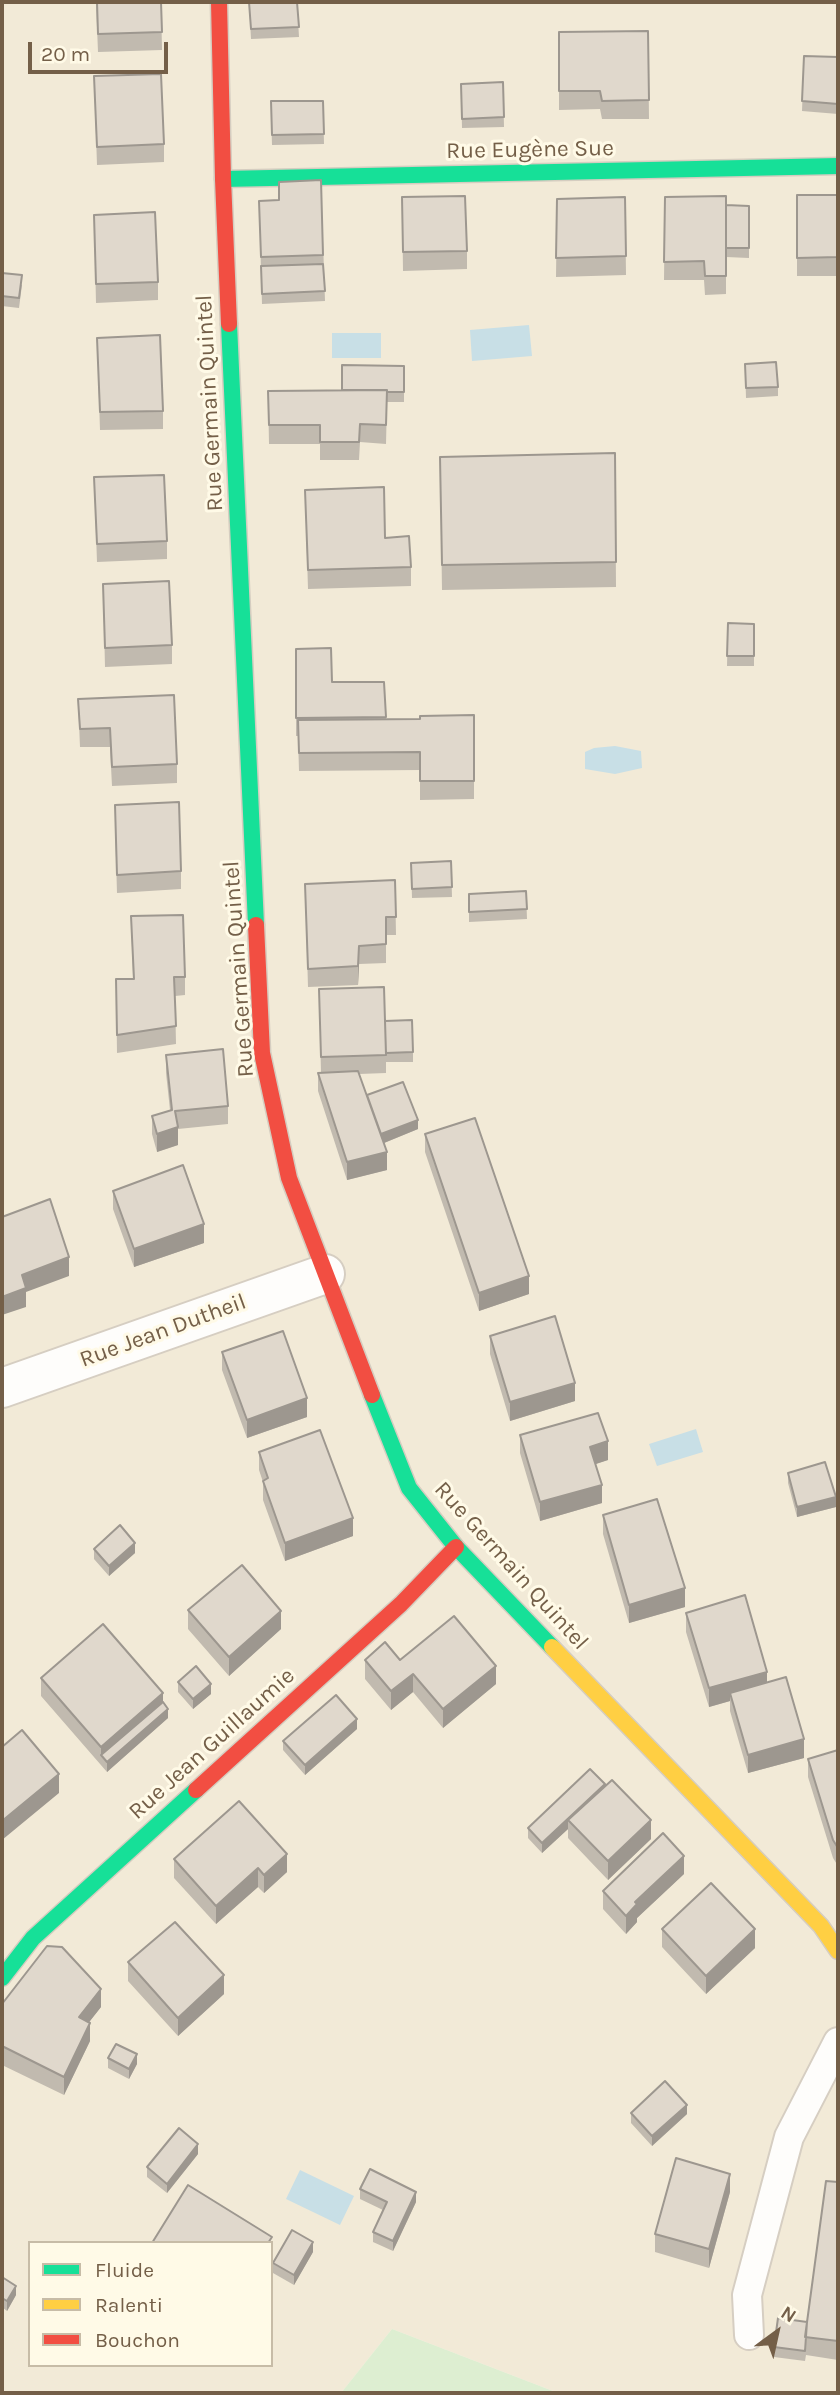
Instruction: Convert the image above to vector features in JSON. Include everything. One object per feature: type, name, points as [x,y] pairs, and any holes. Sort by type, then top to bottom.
[{"type":"street","name":"Rue Germain Quintel","points":[[219,2],[223,179],[262,1053],[289,1178],[408,1488],[456,1547],[821,1926],[838,1951]]},
{"type":"street","name":"Rue Eugène Sue","points":[[223,179],[838,166]]},
{"type":"street","name":"Rue Jean Dutheil","points":[[2,1388],[325,1274]]},
{"type":"street","name":"Rue Jean Guillaumie","points":[[2,1978],[33,1938],[401,1604],[456,1547]]},
{"type":"lane","points":[[749,2335],[747,2295],[789,2137],[838,2042]]},
{"type":"shaded area","points":[[2,2],[838,2],[838,2393],[558,2393],[392,2329],[341,2393],[2,2393]]},
{"type":"green space","points":[[392,2329],[558,2393],[341,2393]]},
{"type":"water","points":[[529,325],[532,356],[472,361],[470,330]]},
{"type":"water","points":[[332,333],[381,333],[381,358],[332,358]]},
{"type":"water","points":[[615,746],[641,751],[642,768],[615,774],[585,769],[585,752],[594,748]]},
{"type":"water","points":[[696,1429],[703,1452],[657,1466],[649,1444]]},
{"type":"water","points":[[300,2170],[354,2196],[340,2225],[286,2199]]},
{"type":"building","points":[[97,2],[161,2],[162,32],[98,34]]},
{"type":"building","points":[[249,2],[297,2],[299,27],[251,29]]},
{"type":"building","points":[[648,31],[649,100],[602,101],[600,91],[559,91],[559,32]]},
{"type":"building","points":[[804,56],[838,57],[838,104],[802,101]]},
{"type":"building","points":[[161,74],[164,144],[97,147],[94,76]]},
{"type":"building","points":[[503,82],[504,117],[462,119],[461,84]]},
{"type":"building","points":[[271,101],[323,101],[324,134],[272,135]]},
{"type":"building","points":[[321,180],[323,255],[261,257],[259,201],[279,200],[279,182]]},
{"type":"building","points":[[797,195],[838,195],[838,257],[797,258]]},
{"type":"building","points":[[465,196],[467,251],[403,252],[402,197]]},
{"type":"building","points":[[726,196],[726,276],[705,276],[704,261],[664,262],[665,197]]},
{"type":"building","points":[[625,197],[626,256],[556,258],[557,199]]},
{"type":"building","points":[[726,205],[749,206],[749,248],[726,248]]},
{"type":"building","points":[[155,212],[158,282],[96,284],[94,215]]},
{"type":"building","points":[[323,264],[325,291],[262,294],[261,266]]},
{"type":"building","points":[[2,273],[22,275],[19,298],[2,296]]},
{"type":"building","points":[[160,335],[163,411],[100,412],[97,338]]},
{"type":"building","points":[[776,362],[778,387],[746,388],[745,364]]},
{"type":"building","points":[[342,365],[404,366],[404,392],[342,390]]},
{"type":"building","points":[[387,390],[386,425],[360,424],[359,442],[320,442],[320,425],[269,425],[268,391]]},
{"type":"building","points":[[615,453],[616,562],[442,565],[440,457]]},
{"type":"building","points":[[164,475],[167,541],[97,544],[94,477]]},
{"type":"building","points":[[384,487],[385,538],[409,536],[411,567],[308,570],[305,490]]},
{"type":"building","points":[[169,581],[172,645],[105,648],[103,584]]},
{"type":"building","points":[[728,623],[754,624],[754,656],[727,656]]},
{"type":"building","points":[[331,648],[332,682],[384,682],[386,717],[296,718],[296,649]]},
{"type":"building","points":[[174,695],[177,764],[112,767],[110,728],[80,729],[78,699]]},
{"type":"building","points":[[474,715],[474,781],[420,781],[420,752],[299,753],[298,720],[420,719],[420,716]]},
{"type":"building","points":[[179,802],[181,871],[117,875],[115,805]]},
{"type":"building","points":[[451,861],[452,887],[412,889],[411,863]]},
{"type":"building","points":[[395,880],[396,917],[386,917],[386,944],[359,946],[358,966],[308,969],[305,884]]},
{"type":"building","points":[[526,891],[527,909],[469,912],[469,894]]},
{"type":"building","points":[[183,915],[185,977],[174,977],[176,1026],[117,1035],[116,979],[134,979],[131,916]]},
{"type":"building","points":[[384,987],[386,1055],[321,1057],[319,989]]},
{"type":"building","points":[[412,1020],[413,1052],[386,1053],[385,1021]]},
{"type":"building","points":[[223,1049],[228,1106],[175,1111],[178,1127],[157,1134],[152,1116],[172,1110],[166,1055]]},
{"type":"building","points":[[358,1071],[387,1152],[347,1162],[318,1073]]},
{"type":"building","points":[[403,1082],[418,1120],[381,1134],[367,1095]]},
{"type":"building","points":[[475,1118],[529,1276],[479,1293],[425,1134]]},
{"type":"building","points":[[183,1165],[204,1224],[134,1249],[113,1191]]},
{"type":"building","points":[[50,1199],[69,1257],[22,1275],[26,1288],[2,1297],[2,1217]]},
{"type":"building","points":[[555,1316],[575,1383],[510,1402],[490,1336]]},
{"type":"building","points":[[283,1331],[307,1398],[247,1420],[222,1352]]},
{"type":"building","points":[[598,1413],[608,1441],[590,1447],[602,1485],[540,1502],[520,1435]]},
{"type":"building","points":[[320,1430],[353,1518],[285,1543],[263,1481],[268,1478],[259,1452]]},
{"type":"building","points":[[825,1462],[836,1497],[797,1507],[788,1473]]},
{"type":"building","points":[[657,1499],[685,1588],[629,1605],[603,1515]]},
{"type":"building","points":[[120,1525],[135,1543],[109,1566],[94,1549]]},
{"type":"building","points":[[242,1565],[281,1611],[229,1657],[188,1610]]},
{"type":"building","points":[[745,1595],[767,1672],[709,1688],[686,1613]]},
{"type":"building","points":[[454,1616],[496,1666],[443,1709],[413,1674],[391,1691],[365,1660],[385,1642],[400,1660]]},
{"type":"building","points":[[103,1624],[163,1693],[101,1747],[41,1678]]},
{"type":"building","points":[[196,1666],[211,1684],[193,1699],[178,1682]]},
{"type":"building","points":[[786,1677],[804,1739],[748,1755],[730,1693]]},
{"type":"building","points":[[336,1695],[357,1719],[305,1765],[283,1741]]},
{"type":"building","points":[[163,1702],[168,1709],[107,1762],[101,1755]]},
{"type":"building","points":[[22,1730],[59,1774],[2,1821],[2,1747]]},
{"type":"building","points":[[838,1750],[838,1848],[833,1840],[808,1759]]},
{"type":"building","points":[[590,1769],[605,1784],[542,1843],[528,1828]]},
{"type":"building","points":[[612,1780],[651,1820],[608,1861],[568,1820]]},
{"type":"building","points":[[239,1801],[287,1854],[264,1875],[258,1868],[216,1906],[174,1859]]},
{"type":"building","points":[[663,1833],[684,1856],[635,1902],[637,1904],[626,1916],[603,1891]]},
{"type":"building","points":[[711,1883],[755,1929],[706,1976],[662,1929]]},
{"type":"building","points":[[175,1922],[224,1975],[178,2018],[128,1962]]},
{"type":"building","points":[[47,1946],[62,1947],[101,1989],[79,2017],[90,2023],[64,2077],[2,2046],[2,2004]]},
{"type":"building","points":[[116,2044],[137,2054],[129,2069],[108,2058]]},
{"type":"building","points":[[665,2081],[687,2105],[652,2136],[631,2113]]},
{"type":"building","points":[[179,2128],[198,2144],[167,2184],[147,2167]]},
{"type":"building","points":[[676,2158],[730,2174],[709,2249],[655,2234]]},
{"type":"building","points":[[370,2169],[416,2192],[393,2241],[373,2232],[387,2202],[360,2189]]},
{"type":"building","points":[[826,2181],[838,2182],[838,2341],[805,2337]]},
{"type":"building","points":[[188,2185],[272,2237],[269,2241],[153,2241]]},
{"type":"building","points":[[292,2230],[313,2242],[294,2275],[273,2263]]},
{"type":"building","points":[[2,2277],[16,2286],[7,2301],[2,2298]]},
{"type":"building","points":[[778,2318],[807,2322],[805,2351],[774,2347]]},
{"type":"traffic: fast","points":[[223,179],[838,166]]},
{"type":"traffic: fast","points":[[229,324],[256,925]]},
{"type":"traffic: fast","points":[[372,1395],[409,1488],[456,1547],[552,1647]]},
{"type":"traffic: fast","points":[[2,1978],[33,1938],[196,1790]]},
{"type":"traffic: slow","points":[[552,1647],[821,1926],[838,1951]]},
{"type":"traffic: jam","points":[[219,2],[229,324]]},
{"type":"traffic: jam","points":[[256,925],[262,1053],[289,1178],[372,1395]]},
{"type":"traffic: jam","points":[[196,1790],[401,1604],[456,1547]]}]
